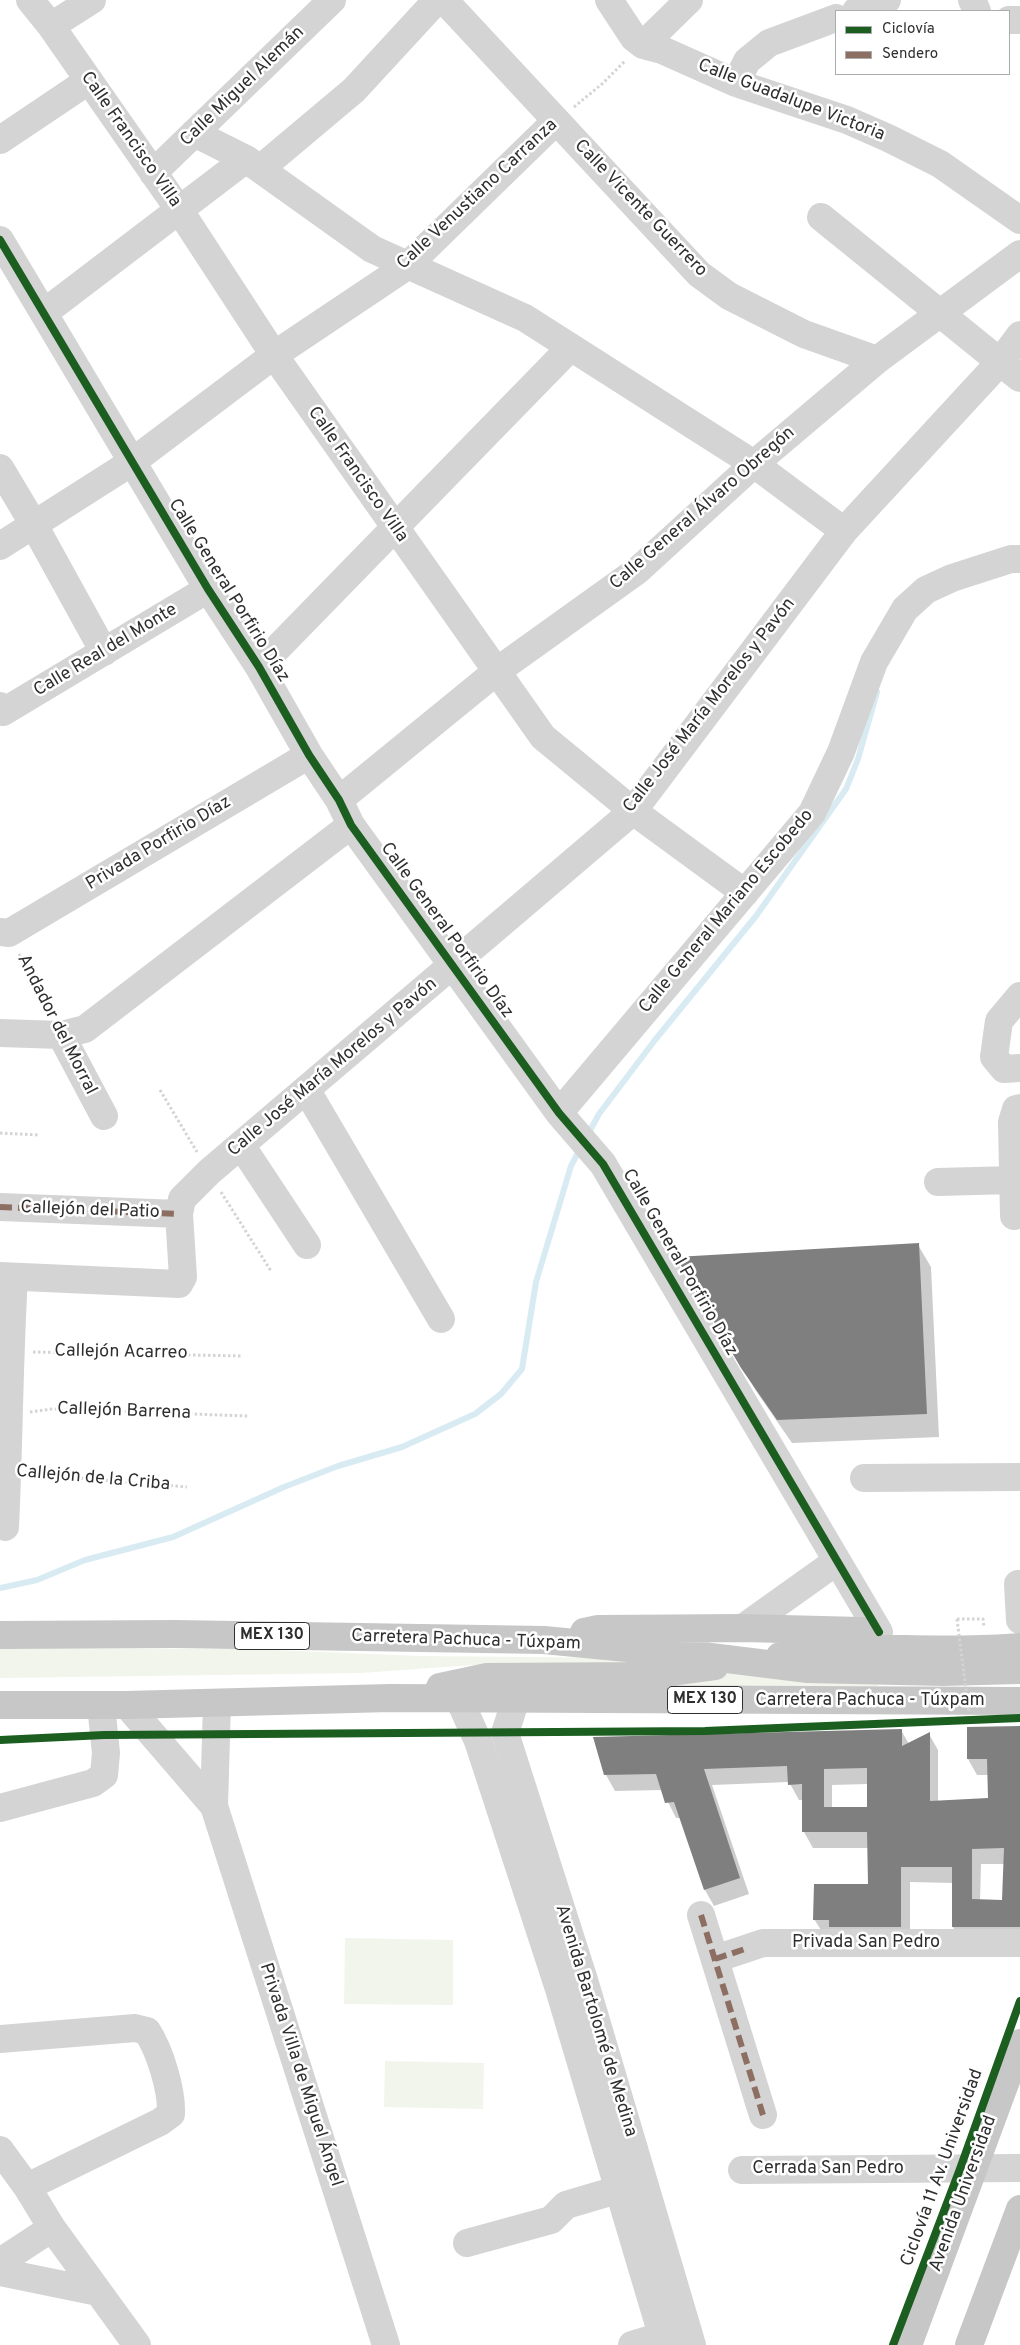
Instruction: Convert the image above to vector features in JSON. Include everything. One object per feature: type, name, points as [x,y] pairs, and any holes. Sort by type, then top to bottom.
[{"type":"main road","points":[[544,1640],[598,1629],[743,1628],[879,1632],[1020,1631]]},
{"type":"main road","name":"Carretera Pachuca - Túxpam","points":[[0,1634],[175,1634],[544,1640],[750,1661],[808,1669],[853,1671],[1020,1670]]},
{"type":"main road","points":[[390,1698],[487,1677],[640,1676],[807,1651],[856,1648],[966,1650],[1020,1648]]},
{"type":"main road","name":"Carretera Pachuca - Túxpam","points":[[0,1704],[114,1705],[390,1698],[1020,1701]]},
{"type":"main road","name":"Avenida Universidad","points":[[908,2345],[1020,2043]]},
{"type":"main road","points":[[969,2345],[1020,2209]]},
{"type":"street","name":"Calle Francisco Villa","points":[[30,0],[51,26],[180,211],[274,355],[394,528],[543,737],[633,811],[744,893]]},
{"type":"street","points":[[51,26],[92,0]]},
{"type":"street","name":"Calle Miguel Alemán","points":[[153,173],[332,0]]},
{"type":"street","points":[[45,312],[180,211],[253,164],[354,90],[437,0]]},
{"type":"street","name":"Calle Vicente Guerrero","points":[[444,0],[699,274],[729,296],[804,334],[877,360]]},
{"type":"street","name":"Calle Guadalupe Victoria","points":[[609,0],[634,38],[653,43],[736,83],[847,120],[888,138],[940,164],[1020,220]]},
{"type":"street","name":"Calle Guadalupe Victoria","points":[[628,0],[653,43]]},
{"type":"street","points":[[653,43],[682,6],[709,0]]},
{"type":"street","points":[[859,10],[887,0]]},
{"type":"street","points":[[736,83],[747,61],[769,43],[835,18]]},
{"type":"street","points":[[0,140],[88,81]]},
{"type":"street","name":"Calle Venustiano Carranza","points":[[0,546],[132,462],[274,355],[407,266],[556,121]]},
{"type":"street","points":[[194,133],[253,164],[372,249],[525,318],[754,464],[844,531]]},
{"type":"street","points":[[821,217],[1010,370]]},
{"type":"street","name":"Calle General Porfirio Díaz","points":[[0,240],[45,312],[208,589],[259,667],[309,755],[339,800],[351,825],[563,1119],[603,1164],[879,1632]]},
{"type":"street","name":"Calle General Álvaro Obregón","points":[[339,800],[496,671],[638,570],[754,464],[877,360],[1020,254]]},
{"type":"street","name":"Calle José María Morelos y Pavón","points":[[181,1207],[241,1145],[454,966],[633,811],[844,531],[1010,370],[1020,335]]},
{"type":"street","points":[[259,667],[570,348]]},
{"type":"street","points":[[0,468],[34,525],[104,652]]},
{"type":"street","name":"Calle General Mariano Escobedo","points":[[563,1119],[744,893],[812,813],[840,752],[874,662],[904,610],[926,590],[952,578],[1011,559],[1020,559]]},
{"type":"street","name":"Calle Real del Monte","points":[[2,709],[104,652],[208,589]]},
{"type":"street","name":"Privada Porfirio Díaz","points":[[4,932],[309,755]]},
{"type":"street","points":[[0,1033],[61,1035],[86,1029],[351,825]]},
{"type":"street","points":[[1020,996],[999,1021],[994,1057],[1004,1069],[1020,1068]]},
{"type":"street","name":"Andador del Morral","points":[[61,1035],[104,1116]]},
{"type":"street","points":[[306,1089],[441,1319]]},
{"type":"street","points":[[1014,1216],[1012,1122],[1016,1109],[1020,1108]]},
{"type":"street","points":[[241,1145],[307,1245]]},
{"type":"street","points":[[938,1182],[1013,1180]]},
{"type":"street","name":"Callejón del Patio","points":[[0,1207],[181,1207]]},
{"type":"street","points":[[5,1527],[10,1415],[7,1277],[179,1284],[183,1277],[181,1207]]},
{"type":"street","points":[[864,1478],[1020,1477]]},
{"type":"street","points":[[743,1628],[837,1561]]},
{"type":"street","points":[[1020,1584],[1018,1584],[1020,1620]]},
{"type":"street","name":"Avenida Bartolomé de Medina","points":[[459,1699],[478,1741],[571,1984],[692,2345]]},
{"type":"street","name":"Avenida Bartolomé de Medina","points":[[516,1699],[505,1733],[571,1984],[620,2189],[664,2341],[632,2345]]},
{"type":"street","name":"Privada Villa de Miguel Ángel","points":[[217,1703],[214,1806],[386,2345]]},
{"type":"street","points":[[0,1808],[93,1783],[104,1775],[114,1705]]},
{"type":"street","name":"Privada Villa de Miguel Ángel","points":[[114,1705],[170,1755],[214,1806]]},
{"type":"street","points":[[170,1755],[216,1752]]},
{"type":"street","points":[[701,1914],[763,2115]]},
{"type":"street","name":"Privada San Pedro","points":[[715,1959],[763,1943],[1020,1943]]},
{"type":"street","points":[[0,2039],[135,2028],[147,2031],[154,2042],[171,2100],[171,2114],[160,2122],[27,2187]]},
{"type":"street","points":[[0,2150],[27,2187],[52,2228],[137,2345]]},
{"type":"street","name":"Cerrada San Pedro","points":[[742,2170],[1020,2168]]},
{"type":"street","points":[[467,2244],[551,2220],[566,2205],[620,2189]]},
{"type":"street","points":[[0,2262],[52,2228]]},
{"type":"street","points":[[0,2272],[98,2292]]},
{"type":"path","points":[[0,1134],[40,1135]]},
{"type":"path","points":[[971,1717],[956,1619],[984,1619]]},
{"type":"shaded area","points":[[0,1648],[249,1649],[421,1656],[635,1658],[635,1666],[473,1665],[361,1673],[0,1678]]},
{"type":"shaded area","points":[[746,1670],[878,1682],[878,1686],[665,1687],[663,1685]]},
{"type":"shaded area","points":[[345,1938],[453,1940],[453,2005],[344,2004]]},
{"type":"shaded area","points":[[385,2061],[484,2063],[483,2109],[384,2107]]},
{"type":"building","points":[[919,1243],[927,1414],[777,1420],[741,1368],[676,1257]]},
{"type":"building","points":[[1020,1726],[1020,1927],[952,1927],[952,1867],[901,1867],[901,1927],[829,1927],[829,1920],[813,1920],[814,1884],[868,1884],[867,1832],[802,1832],[802,1784],[788,1785],[787,1766],[704,1769],[740,1878],[704,1890],[674,1802],[665,1803],[656,1774],[604,1775],[593,1737],[902,1729],[902,1746],[930,1732],[930,1801],[988,1798],[987,1759],[967,1759],[967,1727]],"holes":[[[867,1768],[867,1807],[824,1807],[824,1769]],[[1004,1848],[1002,1900],[972,1899],[972,1849]]]},
{"type":"waterway","points":[[587,1136],[599,1114],[655,1040],[756,916],[846,789],[858,759],[877,692]]},
{"type":"waterway","points":[[0,1588],[37,1580],[85,1560],[173,1537],[284,1487],[338,1466],[402,1447],[475,1414],[501,1394],[522,1369],[536,1282],[571,1166],[580,1149]]},
{"type":"marked path","points":[[0,1207],[179,1214]]},
{"type":"marked path","points":[[701,1915],[763,2115]]},
{"type":"marked path","points":[[715,1959],[748,1948]]},
{"type":"cycle path","points":[[0,240],[208,589],[259,667],[309,755],[339,800],[351,825],[559,1113],[603,1164],[879,1632]]},
{"type":"cycle path","points":[[0,1740],[104,1735],[705,1731],[1020,1718]]},
{"type":"cycle path","name":"Ciclovía 11 Av. Universidad","points":[[893,2345],[960,2169],[1020,2001]]}]
